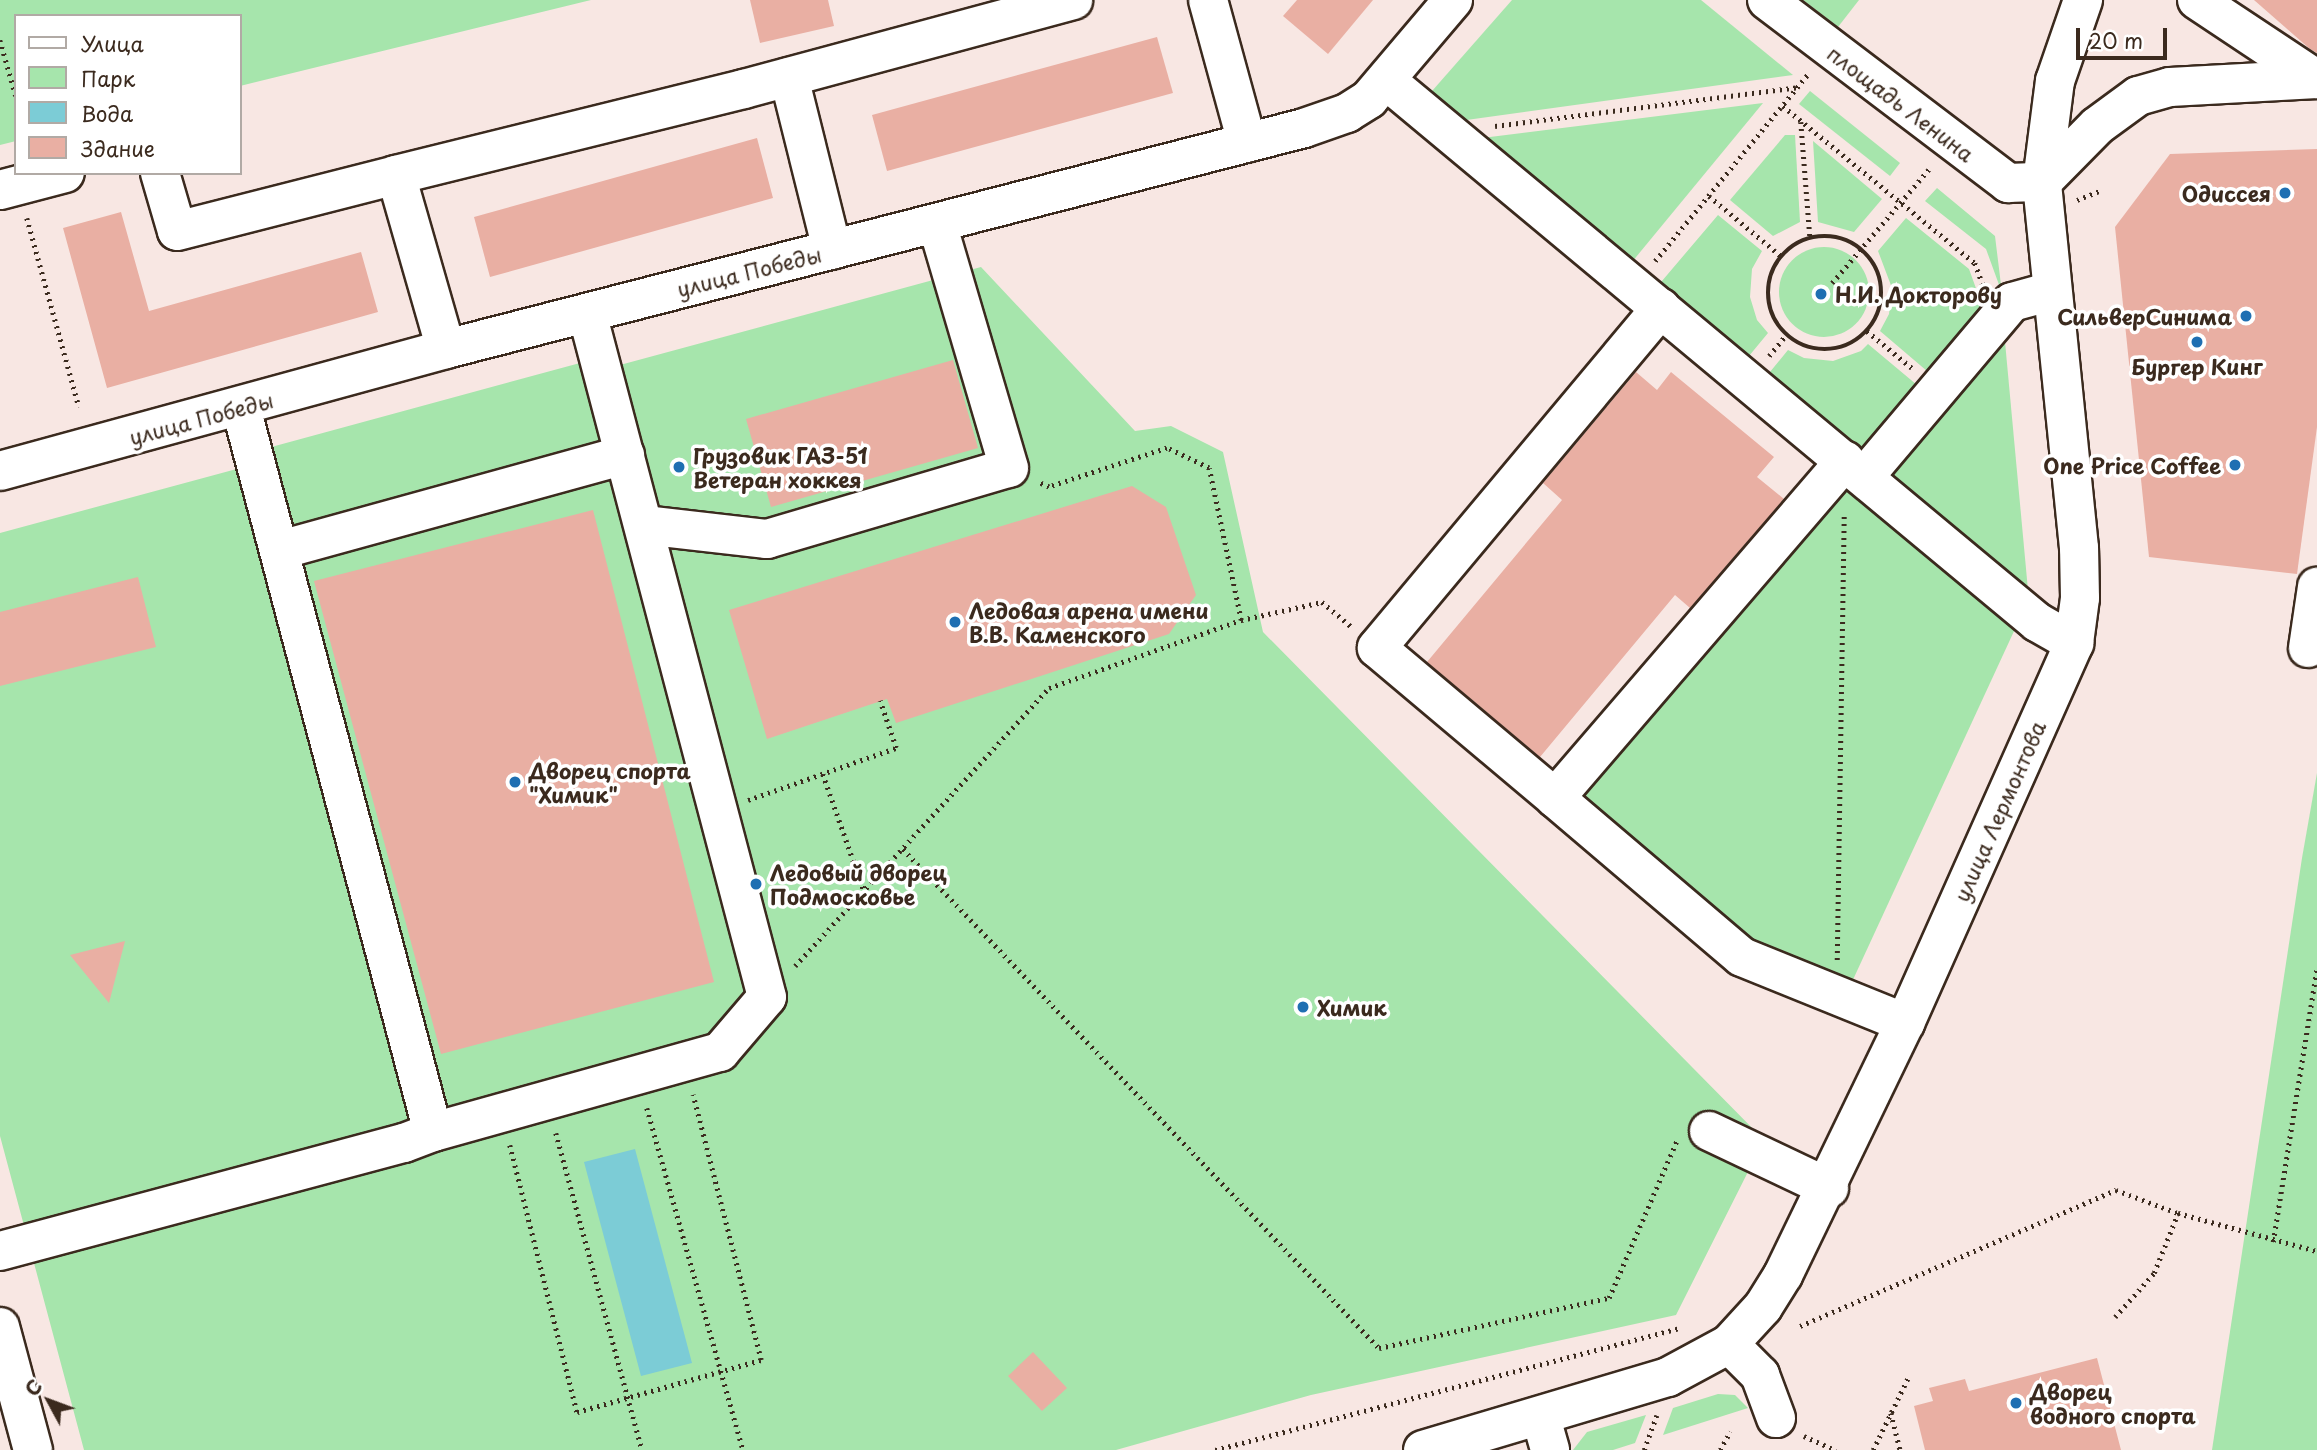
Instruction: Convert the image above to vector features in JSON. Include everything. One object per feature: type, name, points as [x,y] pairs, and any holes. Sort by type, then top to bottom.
[{"type":"street","points":[[161,175],[177,231],[789,77],[1073,0]]},
{"type":"street","points":[[1208,0],[1248,143]]},
{"type":"street","name":"улица Победы","points":[[0,471],[242,408],[446,349],[1248,143],[1347,113],[1387,80],[1453,0]]},
{"type":"street","name":"площадь Ленина","points":[[1767,0],[2008,183],[2057,192]]},
{"type":"street","name":"улица Лермонтова","points":[[1423,1450],[1546,1434],[1729,1345],[1763,1307],[1829,1188],[1905,1023],[2074,643],[2080,597],[2079,548],[2052,291],[2057,192],[2055,81],[2083,0]]},
{"type":"street","points":[[2197,0],[2316,79]]},
{"type":"street","points":[[789,77],[832,250]]},
{"type":"street","points":[[2057,192],[2096,126],[2138,96],[2170,87],[2316,79]]},
{"type":"street","points":[[1387,80],[2037,622],[2074,643]]},
{"type":"street","points":[[396,175],[446,349]]},
{"type":"street","points":[[0,190],[51,177]]},
{"type":"street","points":[[644,525],[768,539],[1009,468],[937,223]]},
{"type":"street","points":[[1555,798],[1855,469],[1938,390],[2012,302],[2052,291]]},
{"type":"street","points":[[1648,297],[1377,648],[1742,957],[1905,1023]]},
{"type":"street","points":[[0,1251],[404,1143],[433,1132],[720,1052],[767,997],[587,313]]},
{"type":"street","points":[[242,408],[433,1132]]},
{"type":"street","points":[[280,550],[625,455]]},
{"type":"street","points":[[2308,649],[2317,587]]},
{"type":"street","points":[[1693,1134],[1829,1188]]},
{"type":"street","points":[[0,1327],[33,1450]]},
{"type":"street","points":[[1729,1345],[1760,1376],[1785,1424]]},
{"type":"path","points":[[0,40],[14,89]]},
{"type":"path","points":[[1648,297],[1708,196],[1810,73]]},
{"type":"path","points":[[1449,132],[1798,87]]},
{"type":"path","points":[[1783,106],[1975,263],[1997,321]]},
{"type":"path","points":[[1801,121],[1810,237]]},
{"type":"path","points":[[1832,283],[1930,168]]},
{"type":"path","points":[[51,177],[26,215],[79,407]]},
{"type":"path","points":[[2057,192],[2099,191]]},
{"type":"path","points":[[1708,196],[1781,256]]},
{"type":"path","points":[[1810,237],[1840,237],[1861,249],[1877,271],[1881,304],[1867,331],[1844,346],[1830,349],[1800,344],[1786,335],[1769,305],[1768,288],[1781,256],[1810,237]]},
{"type":"path","points":[[1867,331],[1938,390]]},
{"type":"path","points":[[1009,468],[1049,487],[1167,448],[1209,468],[1241,620]]},
{"type":"path","points":[[1836,995],[1855,469]]},
{"type":"path","points":[[767,997],[1049,688],[1241,620],[1322,602],[1377,648]]},
{"type":"path","points":[[718,811],[896,748],[880,701]]},
{"type":"path","points":[[823,774],[864,891]]},
{"type":"path","points":[[902,849],[1379,1348],[1609,1298],[1693,1134]]},
{"type":"path","points":[[2273,1242],[2317,968]]},
{"type":"path","points":[[502,1114],[577,1412],[761,1360],[684,1062]]},
{"type":"path","points":[[638,1077],[743,1450]]},
{"type":"path","points":[[548,1102],[642,1450]]},
{"type":"path","points":[[1800,1326],[2116,1190],[2178,1213],[2273,1242],[2317,1251]]},
{"type":"path","points":[[2115,1317],[2154,1273],[2178,1213]]},
{"type":"path","points":[[1215,1450],[1679,1328]]},
{"type":"path","points":[[1872,1450],[1908,1378]]},
{"type":"path","points":[[1644,1450],[1659,1410]]},
{"type":"path","points":[[1891,1413],[1900,1450]]},
{"type":"path","points":[[1785,1424],[1836,1450]]},
{"type":"path","points":[[1720,1450],[1730,1432]]},
{"type":"green space","points":[[0,0],[591,0],[242,86],[242,14],[14,14],[14,142],[0,145]]},
{"type":"green space","points":[[1512,0],[1701,0],[1793,75],[1452,122],[1425,99]]},
{"type":"green space","points":[[1803,0],[1859,0],[1838,27]]},
{"type":"green space","points":[[1810,91],[1900,163],[1890,176],[1799,104]]},
{"type":"green space","points":[[1763,103],[1627,268],[1474,139]]},
{"type":"green space","points":[[1785,135],[1795,135],[1800,222],[1773,236],[1730,200]]},
{"type":"green space","points":[[1813,141],[1882,199],[1854,232],[1818,222]]},
{"type":"green space","points":[[1937,188],[1995,236],[2002,293],[1986,249],[1925,201]]},
{"type":"green space","points":[[1718,215],[1762,251],[1752,269],[1750,297],[1757,320],[1768,333],[1744,362],[1656,288]]},
{"type":"green space","points":[[1906,218],[1969,269],[1986,316],[1934,377],[1880,331],[1889,314],[1892,288],[1878,251]]},
{"type":"green space","points":[[1824,247],[1841,250],[1856,260],[1866,275],[1869,292],[1866,309],[1856,324],[1841,334],[1824,337],[1807,334],[1792,324],[1782,309],[1779,292],[1782,275],[1792,260],[1807,250]]},
{"type":"green space","name":"Ледовый дворец Подмосковье","points":[[981,267],[1135,431],[1171,426],[1223,452],[1263,632],[1764,1140],[1676,1315],[1311,1395],[1116,1450],[84,1450],[0,1136],[0,533],[266,461],[264,449],[580,363],[583,375]]},
{"type":"green space","points":[[2004,331],[2029,601],[1881,476]]},
{"type":"green space","points":[[1868,344],[1923,390],[1862,461],[1765,378],[1788,350],[1804,358],[1833,361],[1861,351]]},
{"type":"green space","points":[[1844,488],[2015,629],[1851,984],[1749,945],[1577,797]]},
{"type":"green space","points":[[2317,773],[2317,1450],[2212,1450],[2302,858]]},
{"type":"green space","points":[[1718,1394],[1735,1395],[1748,1408],[1663,1435],[1673,1408]]},
{"type":"green space","points":[[1646,1415],[1635,1443],[1613,1450],[1573,1450],[1587,1432]]},
{"type":"water","points":[[635,1149],[692,1363],[641,1376],[584,1162]]},
{"type":"building","points":[[750,0],[828,0],[834,26],[760,43]]},
{"type":"building","points":[[1297,0],[1373,0],[1328,54],[1283,16]]},
{"type":"building","points":[[2254,0],[2317,0],[2317,53],[2310,49]]},
{"type":"building","points":[[1157,37],[1173,93],[887,171],[872,115]]},
{"type":"building","points":[[757,138],[773,198],[490,277],[474,217]]},
{"type":"building","points":[[2317,149],[2317,427],[2297,574],[2149,557],[2115,227],[2170,154]]},
{"type":"building","points":[[121,212],[149,311],[361,252],[378,312],[107,388],[63,228]]},
{"type":"building","points":[[953,360],[978,448],[771,507],[746,419]]},
{"type":"building","points":[[1636,372],[1657,390],[1671,372],[1774,457],[1757,477],[1784,499],[1690,608],[1675,595],[1540,757],[1427,662],[1562,500],[1543,483]]},
{"type":"building","name":"Ледовая арена имени В.В. Каменского","points":[[1132,486],[1166,507],[1196,595],[1169,634],[896,723],[887,699],[767,739],[729,610]]},
{"type":"building","name":"Дворец спорта \"Химик\"","points":[[593,510],[714,982],[441,1054],[314,581]]},
{"type":"building","points":[[138,577],[156,647],[0,686],[0,612]]},
{"type":"building","points":[[125,941],[109,1003],[70,955]]},
{"type":"building","points":[[1033,1352],[1067,1388],[1042,1411],[1008,1376]]},
{"type":"building","name":"Дворец водного спорта","points":[[2097,1358],[2121,1450],[1925,1450],[1914,1406],[1933,1401],[1929,1388],[1965,1379],[1969,1391]]},
{"type":"place","name":"Одиссея","points":[[2285,193]]},
{"type":"place","name":"Н.И. Докторову","points":[[1821,294]]},
{"type":"place","name":"СильверСинима","points":[[2246,316]]},
{"type":"place","name":"Бургер Кинг","points":[[2197,342]]},
{"type":"place","name":"One Price Coffee","points":[[2235,465]]},
{"type":"place","name":"Грузовик ГАЗ-51 Ветеран хоккея","points":[[679,467]]},
{"type":"place","name":"Ледовая арена имени В.В. Каменского","points":[[955,622]]},
{"type":"place","name":"Дворец спорта \"Химик\"","points":[[515,782]]},
{"type":"place","name":"Ледовый дворец Подмосковье","points":[[756,884]]},
{"type":"place","name":"Химик","points":[[1303,1007]]},
{"type":"place","name":"Дворец водного спорта","points":[[2016,1403]]}]
